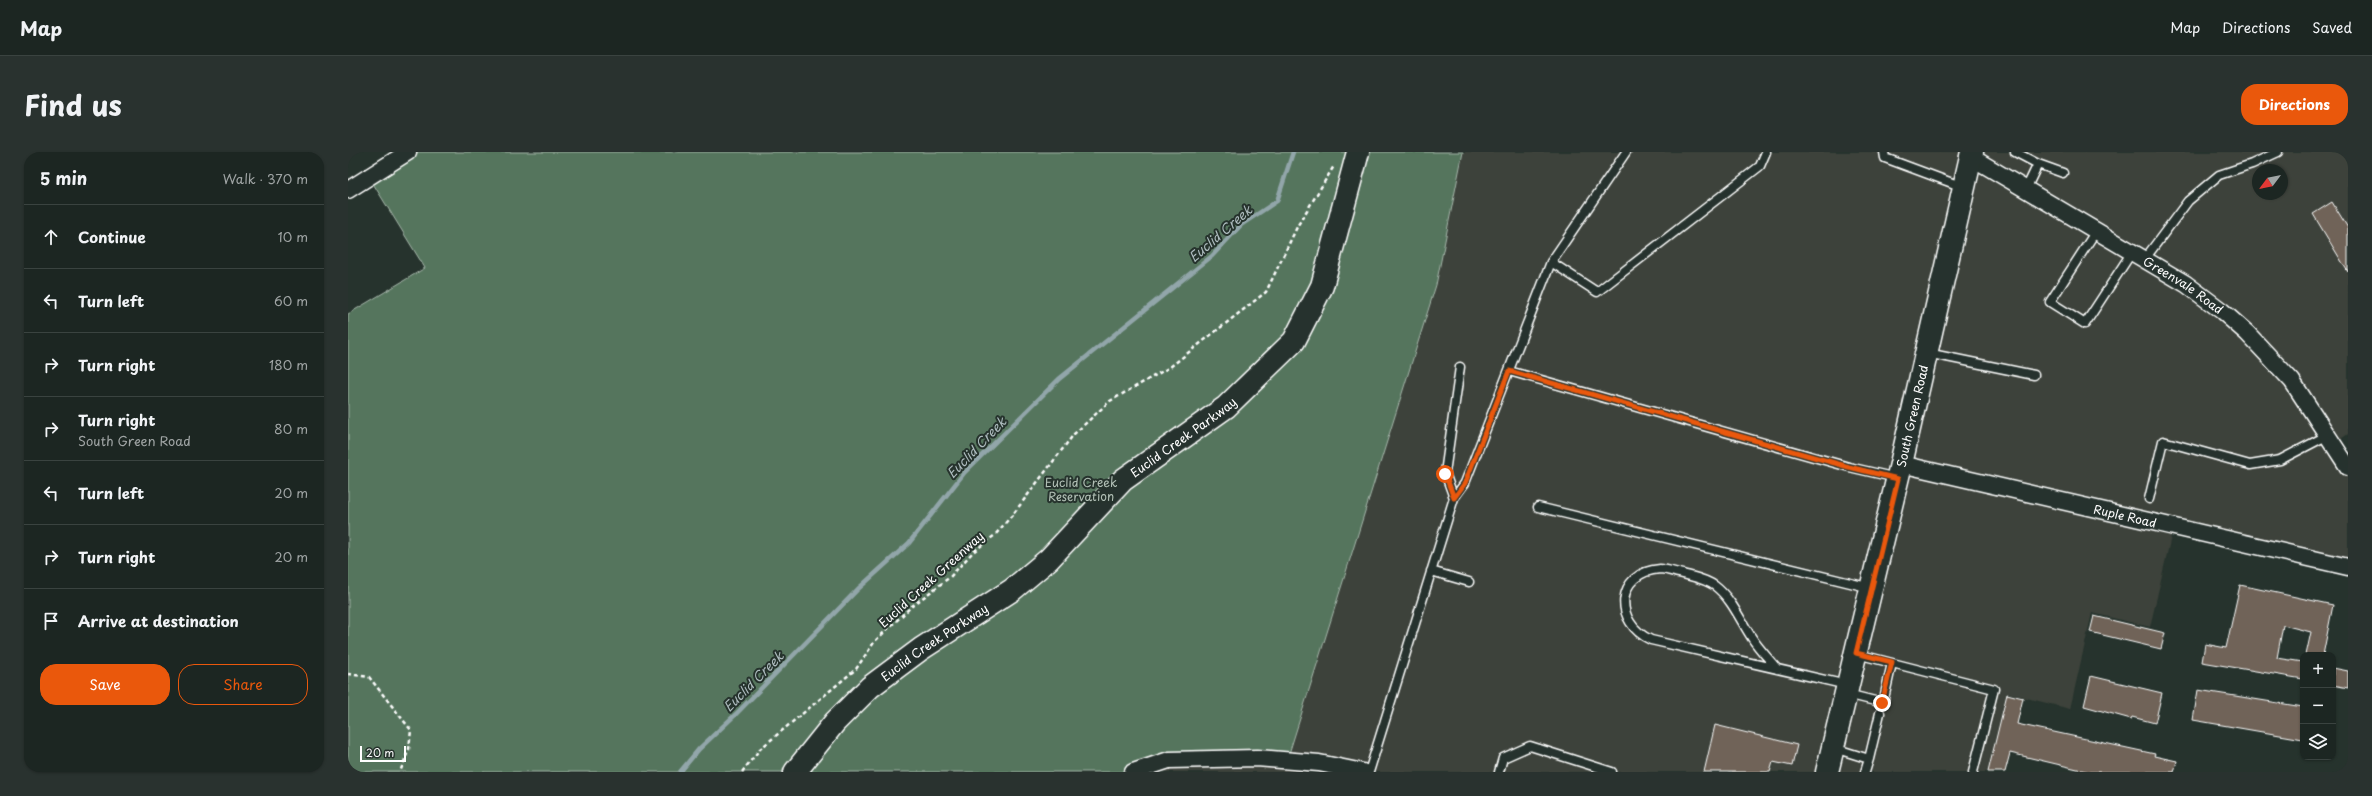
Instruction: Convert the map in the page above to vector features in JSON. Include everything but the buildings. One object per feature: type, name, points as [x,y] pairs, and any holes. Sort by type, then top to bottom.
[{"type":"street","points":[[348,190],[408,152]]},
{"type":"street","name":"Euclid Creek Parkway","points":[[795,772],[835,722],[870,687],[921,649],[1017,585],[1049,559],[1123,480],[1226,407],[1294,341],[1322,286],[1358,152]]},
{"type":"street","name":"South Green Road","points":[[1827,772],[1900,471],[1972,154]]},
{"type":"street","name":"Greenvale Road","points":[[1972,154],[2026,189],[2186,284],[2247,333],[2292,381],[2348,467]]},
{"type":"street","name":"Ruple Road","points":[[1900,471],[2348,567]]},
{"type":"street","points":[[1134,772],[1168,766],[1256,758],[1319,763],[1352,771]]},
{"type":"lane","points":[[1369,772],[1430,571],[1454,498],[1465,483],[1551,262],[1626,152]]},
{"type":"lane","points":[[1551,262],[1597,292],[1760,166],[1766,152]]},
{"type":"lane","points":[[1884,152],[1885,158],[1964,187]]},
{"type":"lane","points":[[2015,152],[2038,164],[2062,173]]},
{"type":"lane","points":[[2096,231],[2050,302],[2085,324],[2138,256],[2188,201],[2219,174],[2252,164],[2278,152]]},
{"type":"lane","points":[[2026,189],[2038,164]]},
{"type":"lane","points":[[1927,353],[2034,375]]},
{"type":"lane","points":[[1454,498],[1445,474],[1460,367]]},
{"type":"lane","points":[[1509,371],[1841,465],[1900,471]]},
{"type":"lane","points":[[2148,498],[2163,441],[2250,465],[2280,460],[2328,435]]},
{"type":"lane","points":[[1538,507],[1872,588]]},
{"type":"lane","points":[[1777,669],[1752,640],[1727,598],[1714,585],[1702,579],[1661,569],[1648,572],[1635,578],[1627,589],[1624,600],[1625,613],[1630,626],[1639,635],[1651,640],[1777,669],[1847,690],[1882,703],[1892,662]]},
{"type":"lane","points":[[1430,571],[1469,582]]},
{"type":"lane","points":[[1856,653],[1994,689],[1973,772]]},
{"type":"lane","points":[[1865,772],[1880,714]]},
{"type":"lane","points":[[1499,772],[1503,758],[1530,746],[1612,772]]},
{"type":"lane","points":[[1833,748],[1869,759]]},
{"type":"path","name":"Euclid Creek Greenway","points":[[742,772],[760,749],[856,669],[875,641],[912,606],[950,577],[973,552],[995,535],[1014,513],[1074,434],[1110,401],[1170,366],[1266,292],[1298,225],[1335,166]]},
{"type":"path","points":[[348,674],[369,677],[411,730],[409,749],[400,772]]},
{"type":"shaded area","points":[[1463,152],[2348,152],[2348,434],[2341,439],[2322,410],[2315,414],[2348,467],[2348,567],[2173,528],[2150,627],[2092,613],[2070,709],[2007,693],[1988,772],[1133,772],[1169,760],[1287,760],[1436,285]]},
{"type":"green space","name":"Euclid Creek Reservation","points":[[408,152],[1463,152],[1436,285],[1287,760],[1257,758],[1133,772],[348,772],[348,314],[425,268],[369,177]]},
{"type":"waterway","name":"Euclid Creek","points":[[680,772],[699,749],[736,714],[858,589],[909,543],[964,473],[1059,379],[1212,256],[1241,225],[1277,201],[1293,152]]},
{"type":"route","points":[[1445,474],[1454,498],[1465,483],[1509,371],[1849,467],[1898,479],[1856,653],[1892,662],[1882,703]]}]
